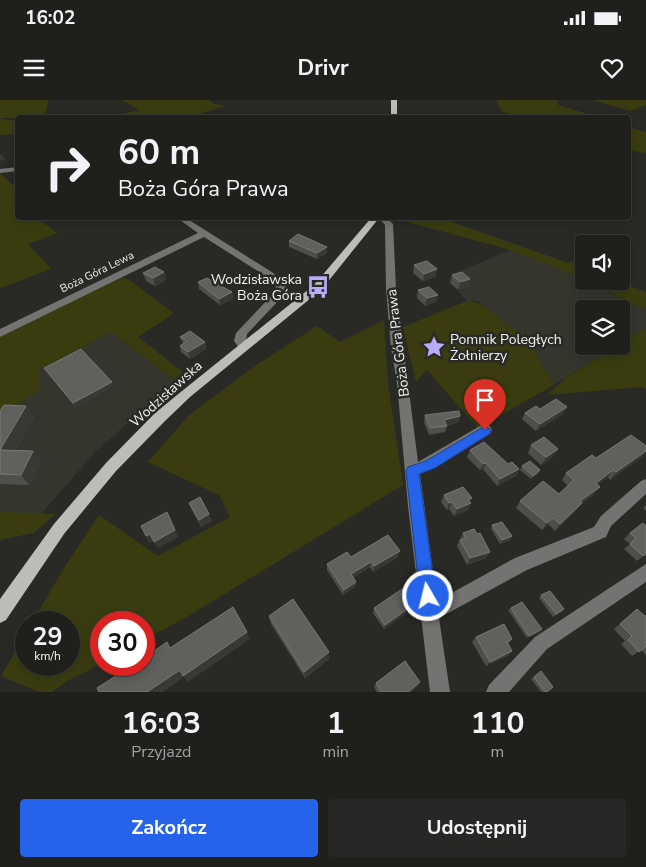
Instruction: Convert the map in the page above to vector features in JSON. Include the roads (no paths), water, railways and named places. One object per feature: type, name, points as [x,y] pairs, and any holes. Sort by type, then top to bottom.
[{"type":"main road","points":[[394,100],[394,115]]},
{"type":"main road","name":"Wodzisławska","points":[[0,614],[59,530],[111,467],[160,416],[318,287],[372,220]]},
{"type":"street","points":[[1,171],[15,169]]},
{"type":"street","points":[[185,220],[274,278],[281,286],[278,295],[242,334],[240,342],[244,346]]},
{"type":"street","name":"Boża Góra Prawa","points":[[385,220],[389,224],[391,289],[440,692]]},
{"type":"street","name":"Boża Góra Lewa","points":[[0,333],[205,233]]},
{"type":"street","points":[[412,471],[430,464],[485,430]]},
{"type":"street","points":[[430,614],[521,564],[600,532],[606,521],[646,485]]},
{"type":"street","points":[[496,692],[541,643],[612,597],[646,572]]},
{"type":"place","name":"Wodzisławska Boża Góra","points":[[318,287]]},
{"type":"place","name":"Pomnik Poległych Żołnierzy","points":[[434,347]]}]
